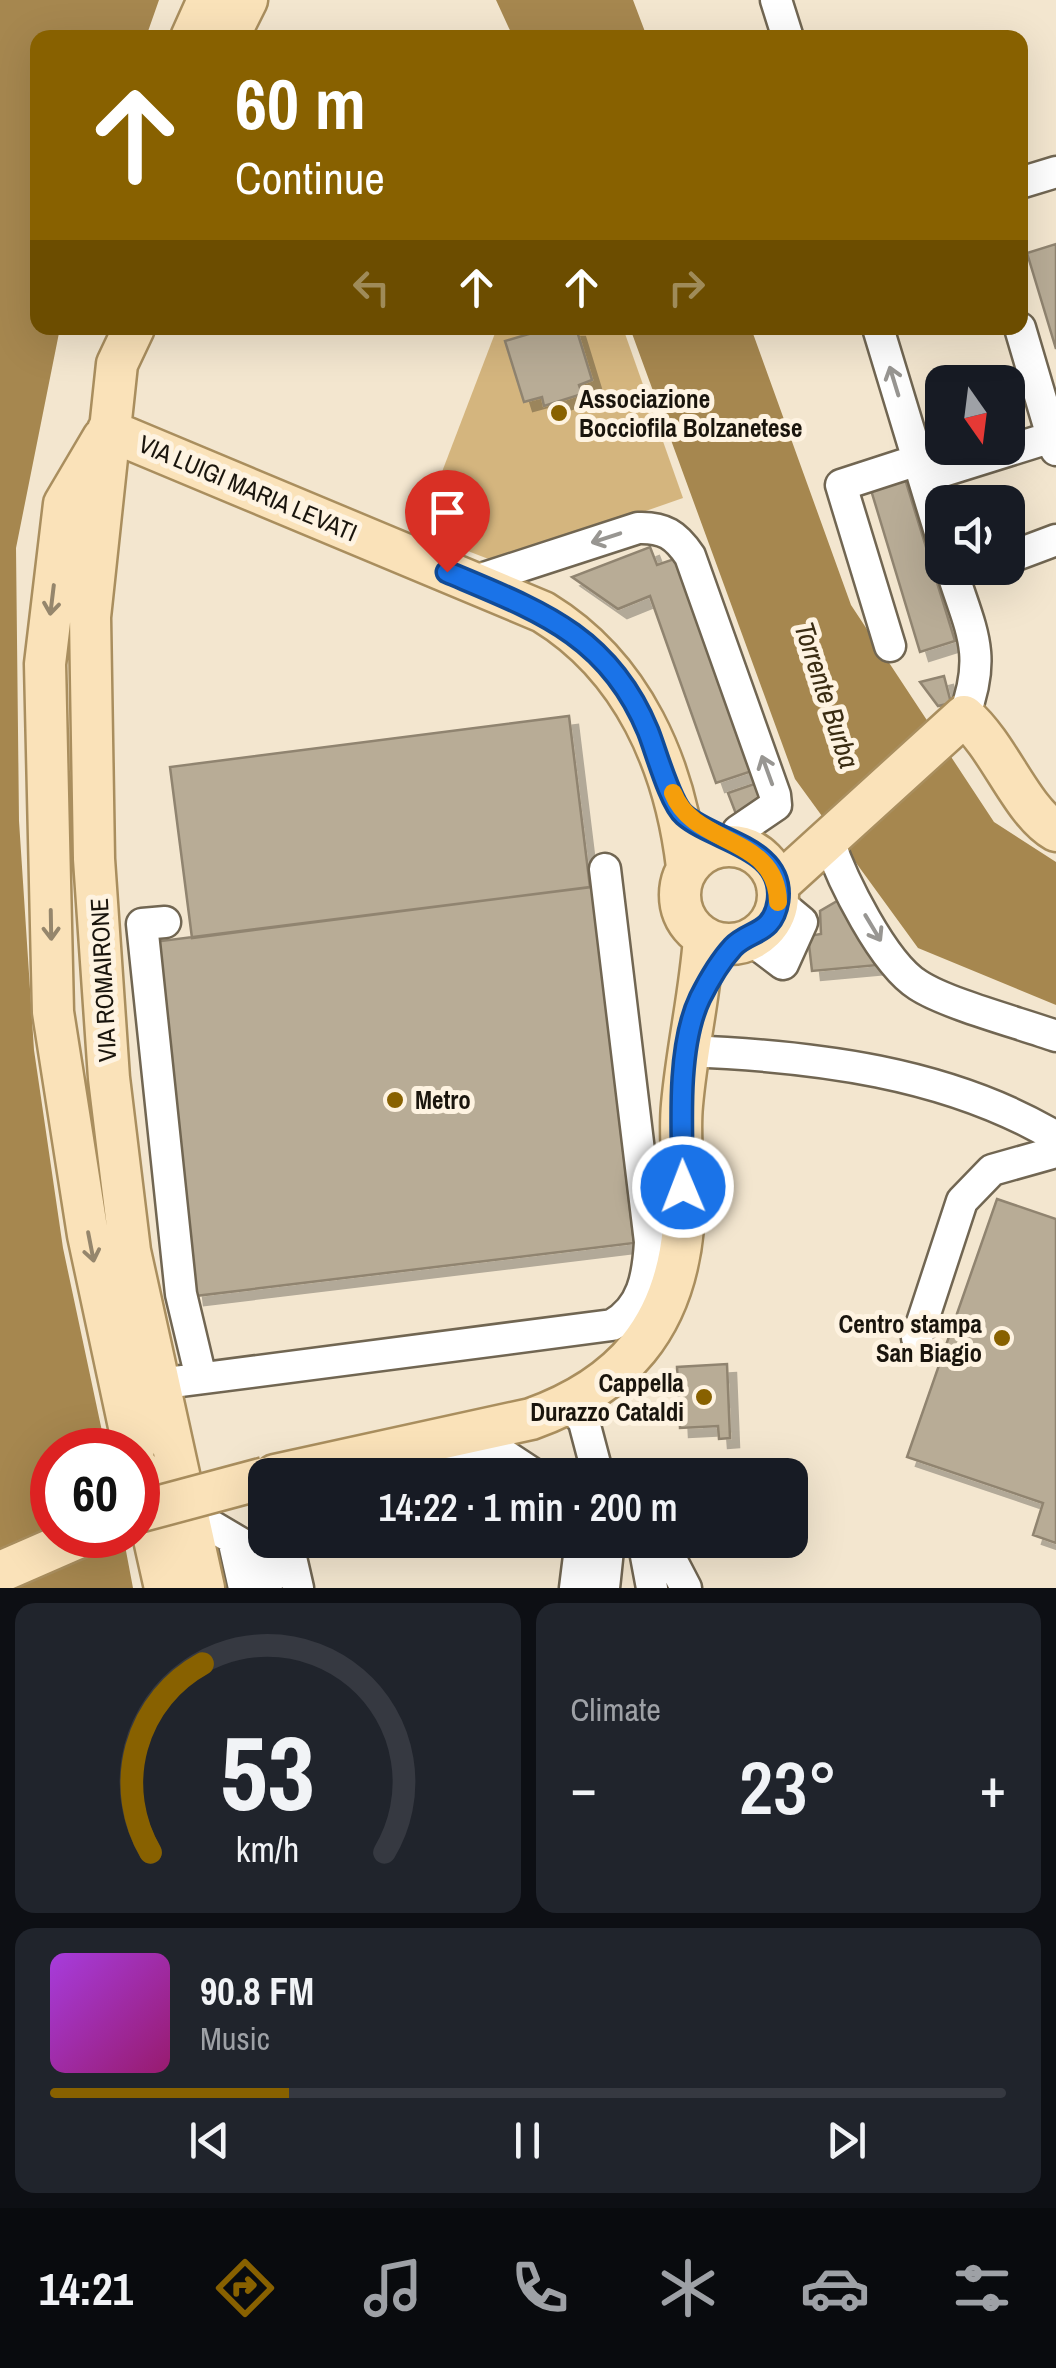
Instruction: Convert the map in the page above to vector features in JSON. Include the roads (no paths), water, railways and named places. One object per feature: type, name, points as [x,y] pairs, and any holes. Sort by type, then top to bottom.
[{"type":"main road","points":[[195,30],[208,0]]},
{"type":"main road","points":[[232,30],[246,0]]},
{"type":"main road","name":"VIA ROMAIRONE","points":[[113,346],[90,617],[94,858],[108,1078],[130,1251],[204,1588]]},
{"type":"main road","points":[[108,430],[64,504],[45,664],[54,1012],[88,1236],[129,1428]]},
{"type":"main road","name":"VIA LUIGI MARIA LEVATI","points":[[108,430],[543,612],[598,652],[636,704],[681,813],[687,867]]},
{"type":"main road","points":[[734,845],[709,849],[687,867],[680,882],[682,914],[730,940],[763,930],[778,894],[829,841],[957,725],[987,736],[1038,816],[1056,831]]},
{"type":"main road","points":[[681,813],[763,858],[778,894]]},
{"type":"main road","points":[[345,1458],[532,1419],[571,1405],[622,1369],[665,1310],[684,1226],[681,1109],[688,1051],[700,999],[730,940]]},
{"type":"main road","points":[[160,1505],[248,1482]]},
{"type":"main road","points":[[0,1572],[32,1558]]},
{"type":"main road","points":[[156,1558],[165,1588]]},
{"type":"street","points":[[776,0],[785,30]]},
{"type":"street","points":[[1028,181],[1056,172]]},
{"type":"street","points":[[880,335],[926,485]]},
{"type":"street","points":[[890,646],[841,485],[918,457],[1054,444],[1022,335]]},
{"type":"street","points":[[472,582],[638,528],[656,528],[679,540],[690,556],[775,795],[776,805],[738,831],[734,845]]},
{"type":"street","points":[[1025,552],[1056,540]]},
{"type":"street","points":[[957,725],[978,680],[978,655],[964,585]]},
{"type":"street","points":[[829,841],[839,870],[887,951],[918,986],[1056,1036]]},
{"type":"street","points":[[158,1384],[612,1325],[626,1317],[642,1292],[650,1242],[604,869]]},
{"type":"street","points":[[165,922],[142,924],[181,1294],[200,1378]]},
{"type":"street","points":[[688,1051],[792,1055],[904,1078],[1020,1115],[1056,1136]]},
{"type":"street","points":[[917,1338],[962,1201],[992,1170],[1056,1152]]},
{"type":"street","points":[[571,1405],[584,1422],[592,1458]]},
{"type":"street","points":[[447,1458],[500,1452],[509,1458]]},
{"type":"street","points":[[188,1512],[232,1539],[270,1585],[284,1558]]},
{"type":"street","points":[[581,1558],[581,1586]]},
{"type":"street","points":[[581,1586],[598,1558]]},
{"type":"street","points":[[620,1558],[620,1588]]},
{"type":"street","points":[[647,1558],[652,1588]]},
{"type":"street","points":[[670,1558],[686,1588]]},
{"type":"water","points":[[0,0],[159,0],[148,30],[30,30],[30,335],[59,335],[16,548],[19,821],[34,1050],[63,1248],[101,1428],[30,1428],[30,1558],[127,1558],[133,1588],[0,1588]]},
{"type":"water","points":[[496,0],[633,0],[644,30],[510,30]]},
{"type":"water","name":"Torrente Burba","points":[[633,335],[754,335],[851,605],[994,822],[1056,862],[1056,1005],[918,948],[795,779]]},
{"type":"place","name":"Associazione Bocciofila Bolzanetese","points":[[559,413]]},
{"type":"place","name":"Metro","points":[[395,1100]]},
{"type":"place","name":"Centro stampa San Biagio","points":[[1002,1338]]},
{"type":"place","name":"Cappella Durazzo Cataldi","points":[[704,1397]]}]
